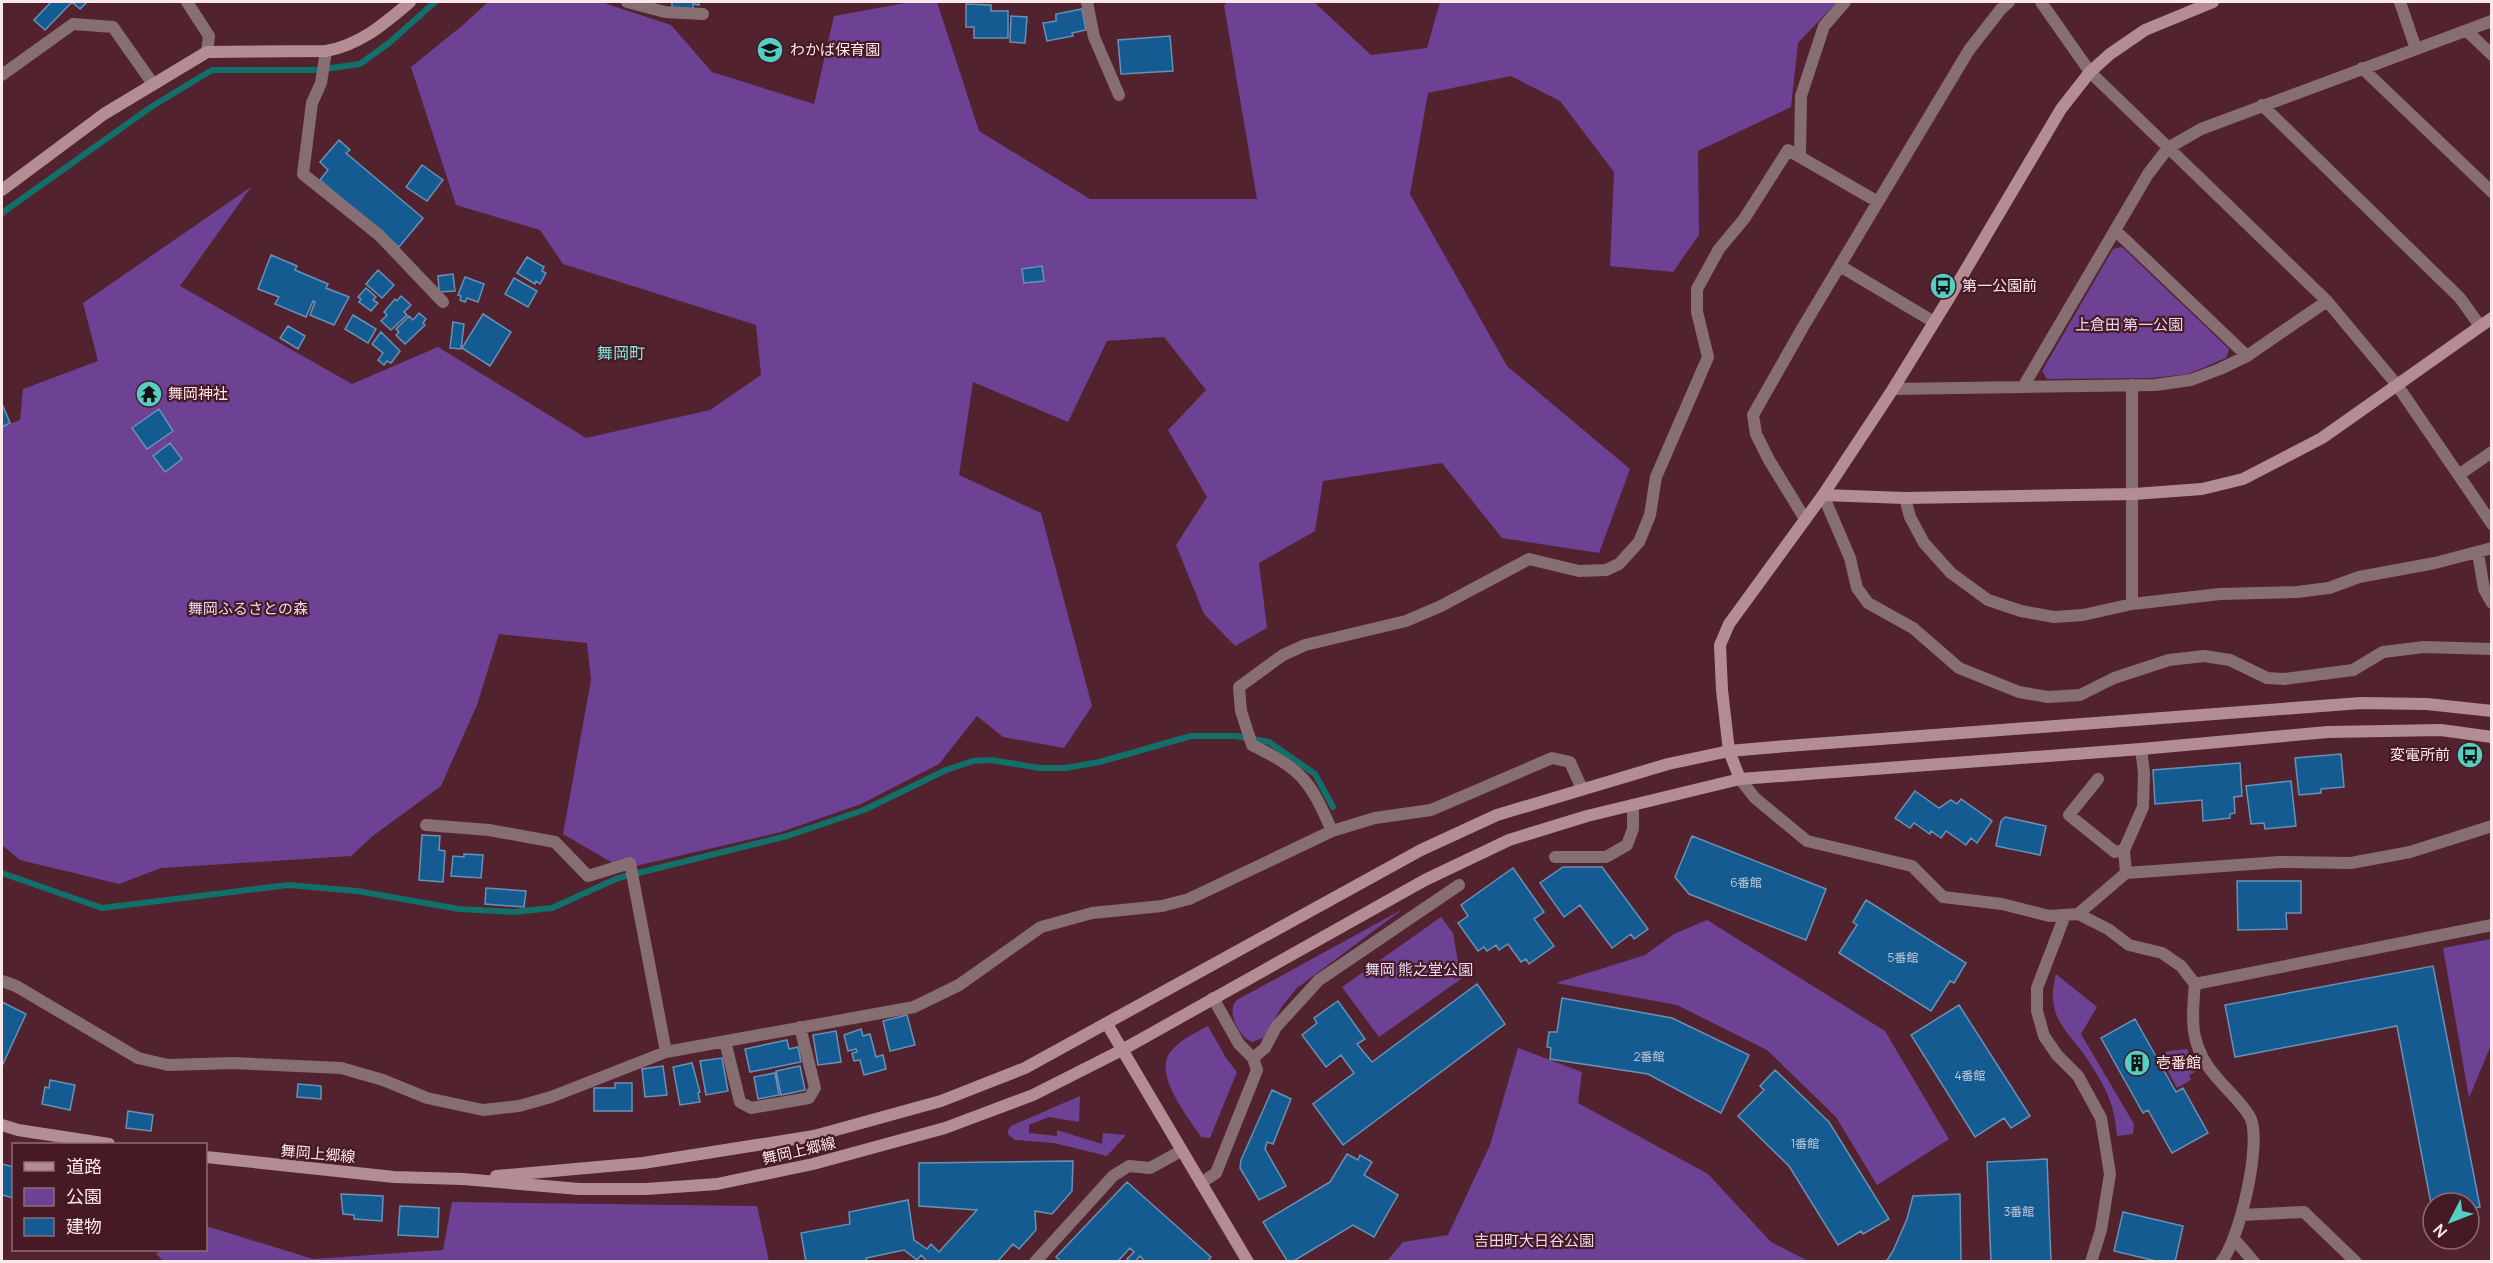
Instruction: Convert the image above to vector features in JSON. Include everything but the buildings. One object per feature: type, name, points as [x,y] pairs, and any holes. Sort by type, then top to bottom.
[{"type":"street","points":[[187,2],[209,36],[207,52]]},
{"type":"street","points":[[2,190],[104,114],[207,52],[326,51],[344,48],[379,28],[410,2]]},
{"type":"street","points":[[627,2],[665,12],[703,14]]},
{"type":"street","points":[[1087,2],[1094,37],[1119,95]]},
{"type":"street","points":[[1800,157],[1801,96],[1824,26],[1845,2]]},
{"type":"street","points":[[1804,519],[1768,460],[1756,434],[1753,415],[1839,266],[1970,50],[2009,2]]},
{"type":"street","points":[[2041,2],[2090,72],[2327,301],[2397,385],[2492,524]]},
{"type":"street","points":[[2213,2],[2145,30],[2110,54],[2090,72],[2061,109],[1893,389],[1823,495],[1729,624],[1720,645],[1729,751],[1740,779],[1755,798],[1807,841],[1912,866],[1942,897],[2002,904],[2049,916],[2078,914],[2108,929],[2129,945],[2162,953],[2181,966],[2194,984],[2191,1021],[2199,1051],[2215,1076],[2252,1118],[2255,1144],[2241,1215],[2228,1254],[2221,1262]]},
{"type":"street","points":[[2400,2],[2416,49]]},
{"type":"street","points":[[2023,387],[2148,174],[2168,148],[2201,129],[2262,105],[2492,21]]},
{"type":"street","points":[[2,75],[73,24],[113,27],[153,84]]},
{"type":"street","points":[[2466,31],[2492,55]]},
{"type":"street","points":[[326,51],[321,83],[312,103],[303,174],[379,235],[443,302]]},
{"type":"street","points":[[2362,68],[2492,192]]},
{"type":"street","points":[[2262,105],[2460,298],[2481,326]]},
{"type":"street","points":[[1332,831],[1309,783],[1281,759],[1252,745],[1241,711],[1239,687],[1282,655],[1297,649],[1406,621],[1441,606],[1529,559],[1579,570],[1606,570],[1619,564],[1639,542],[1650,514],[1656,477],[1708,357],[1697,312],[1697,289],[1719,249],[1743,219],[1788,150],[1878,202]]},
{"type":"street","points":[[2115,230],[2247,356]]},
{"type":"street","points":[[1839,266],[1935,322]]},
{"type":"street","points":[[1893,389],[2155,385],[2191,380],[2247,356],[2327,301]]},
{"type":"street","points":[[1823,495],[1905,498],[2134,494],[2202,489],[2242,479],[2322,438],[2492,318]]},
{"type":"street","points":[[2132,385],[2134,494],[2132,604]]},
{"type":"street","points":[[2460,474],[2492,452]]},
{"type":"street","points":[[1823,495],[1850,558],[1857,588],[1868,603],[1913,628],[1959,668],[2019,692],[2048,697],[2080,695],[2114,678],[2169,660],[2204,656],[2230,660],[2267,678],[2284,679],[2353,670],[2383,652],[2424,647],[2492,649]]},
{"type":"street","points":[[1905,498],[1924,543],[1940,562],[1988,600],[2021,611],[2054,616],[2083,615],[2132,604],[2220,594],[2297,592],[2329,588],[2391,569],[2478,553],[2492,548]]},
{"type":"street","points":[[2478,553],[2484,589],[2492,603]]},
{"type":"street","name":"舞岡上郷線","points":[[463,1179],[643,1163],[814,1136],[941,1101],[1025,1068],[1421,850],[1497,815],[1668,764],[1729,751],[2361,703],[2427,704],[2492,711]]},
{"type":"street","name":"舞岡上郷線","points":[[207,1157],[394,1177],[463,1179],[579,1189],[646,1189],[717,1184],[813,1164],[945,1128],[1033,1095],[1122,1050],[1425,880],[1509,840],[1587,816],[1740,779],[2141,749],[2328,732],[2441,730],[2492,737]]},
{"type":"street","points":[[2126,873],[2124,850],[2143,807],[2144,773],[2141,749]]},
{"type":"street","points":[[2,981],[16,986],[138,1058],[168,1065],[233,1063],[341,1068],[383,1080],[428,1098],[483,1110],[519,1106],[551,1097],[666,1052],[914,1007],[959,985],[1041,927],[1092,913],[1162,906],[1189,898],[1332,831],[1375,818],[1431,810],[1552,758],[1570,762],[1582,789]]},
{"type":"street","points":[[2098,779],[2069,815],[2115,852],[2124,850]]},
{"type":"street","points":[[1555,857],[1606,857],[1627,845],[1633,829],[1632,805]]},
{"type":"street","points":[[426,825],[489,830],[555,842],[588,876],[630,863],[666,1052]]},
{"type":"street","points":[[2078,914],[2126,873],[2256,863],[2351,863],[2410,852],[2492,826]]},
{"type":"street","points":[[1254,1058],[1265,1048],[1276,1026],[1319,980],[1459,885]]},
{"type":"street","points":[[2065,915],[2037,988],[2037,1011],[2044,1036],[2057,1055],[2078,1076],[2101,1118],[2110,1174],[2101,1230],[2091,1262]]},
{"type":"street","points":[[2194,984],[2492,925]]},
{"type":"street","points":[[1201,1183],[1216,1173],[1257,1070],[1254,1058],[1239,1044],[1213,998]]},
{"type":"street","points":[[1107,1024],[1248,1262]]},
{"type":"street","points":[[724,1041],[740,1102],[751,1108],[809,1098],[815,1088],[800,1027]]},
{"type":"street","points":[[2,1125],[18,1130],[102,1143]]},
{"type":"street","points":[[1035,1262],[1113,1176],[1129,1166],[1150,1168],[1181,1152]]},
{"type":"street","points":[[2241,1215],[2304,1212],[2356,1262]]},
{"type":"street","points":[[2234,1239],[2254,1262]]},
{"type":"green space","name":"舞岡ふるさとの森","points":[[488,2],[601,2],[671,25],[712,72],[814,104],[834,16],[911,2],[937,2],[979,131],[1090,199],[1257,199],[1224,5],[1228,2],[1314,2],[1371,55],[1427,48],[1440,2],[1837,2],[1798,43],[1791,107],[1698,151],[1699,235],[1673,272],[1610,266],[1614,172],[1560,101],[1511,76],[1428,93],[1410,194],[1507,366],[1630,469],[1599,553],[1502,538],[1442,463],[1323,481],[1315,531],[1259,563],[1267,628],[1235,646],[1204,614],[1176,545],[1207,497],[1168,430],[1206,390],[1164,337],[1107,341],[1068,422],[973,382],[959,475],[1041,513],[1092,706],[1064,748],[1003,737],[977,716],[939,764],[861,804],[781,832],[623,869],[563,834],[591,680],[587,643],[499,634],[477,705],[441,786],[374,835],[351,856],[161,868],[119,884],[20,860],[2,845],[2,427],[20,420],[23,389],[98,361],[83,303],[251,187],[180,286],[352,384],[438,347],[586,438],[710,410],[761,375],[756,325],[563,264],[540,230],[456,205],[411,67]]},
{"type":"green space","name":"上倉田 第一公園","points":[[2122,247],[2229,349],[2226,358],[2188,374],[2153,378],[2047,379],[2042,371],[2113,249]]},
{"type":"green space","points":[[1403,909],[1297,988],[1282,1006],[1265,1037],[1252,1042],[1242,1035],[1235,1023],[1232,1010],[1237,1000]]},
{"type":"green space","name":"舞岡 熊之堂公園","points":[[1441,917],[1453,933],[1461,979],[1379,1037],[1342,987]]},
{"type":"green space","points":[[1707,920],[1885,1031],[1949,1139],[1877,1185],[1836,1117],[1767,1050],[1677,1005],[1556,983],[1645,955],[1674,934]]},
{"type":"green space","points":[[2491,939],[2491,1045],[2469,1098],[2443,948]]},
{"type":"green space","points":[[2056,974],[2097,1007],[2081,1034],[2134,1124],[2133,1134],[2117,1136],[2110,1100],[2103,1085],[2057,1016],[2053,1004]]},
{"type":"green space","points":[[1208,1026],[1226,1058],[1237,1072],[1210,1138],[1201,1137],[1172,1091],[1166,1071],[1166,1062],[1172,1050],[1183,1040]]},
{"type":"green space","name":"吉田町大日谷公園","points":[[1518,1048],[1582,1072],[1578,1103],[1708,1174],[1771,1242],[1808,1261],[1387,1261],[1403,1242],[1448,1235],[1490,1145]]},
{"type":"green space","points":[[2187,1049],[2197,1071],[2189,1075],[2191,1080],[2177,1088],[2160,1056],[2168,1051]]},
{"type":"green space","points":[[1080,1096],[1079,1122],[1049,1117],[1029,1125],[1029,1133],[1057,1136],[1057,1130],[1102,1144],[1103,1133],[1126,1135],[1107,1156],[1054,1143],[1015,1140],[1008,1134],[1011,1126]]},
{"type":"green space","points":[[452,1202],[757,1206],[769,1261],[165,1262],[156,1254],[159,1251],[207,1251],[207,1226],[313,1259],[443,1250]]},
{"type":"waterway","points":[[2,213],[151,107],[212,70],[317,70],[360,64],[389,43],[435,2]]},
{"type":"waterway","points":[[2,873],[102,908],[288,885],[357,891],[459,909],[513,912],[552,908],[618,878],[787,836],[864,810],[946,770],[973,761],[991,760],[1040,768],[1065,768],[1100,762],[1191,736],[1236,736],[1269,742],[1315,774],[1333,807]]},
{"type":"place","name":"わかば保育園","points":[[770,50]]},
{"type":"place","name":"第一公園前","points":[[1943,286]]},
{"type":"place","name":"舞岡神社","points":[[149,394]]},
{"type":"place","name":"変電所前","points":[[2470,755]]},
{"type":"place","name":"壱番館","points":[[2137,1063]]},
{"type":"district","name":"舞岡町","points":[[621,353]]}]
